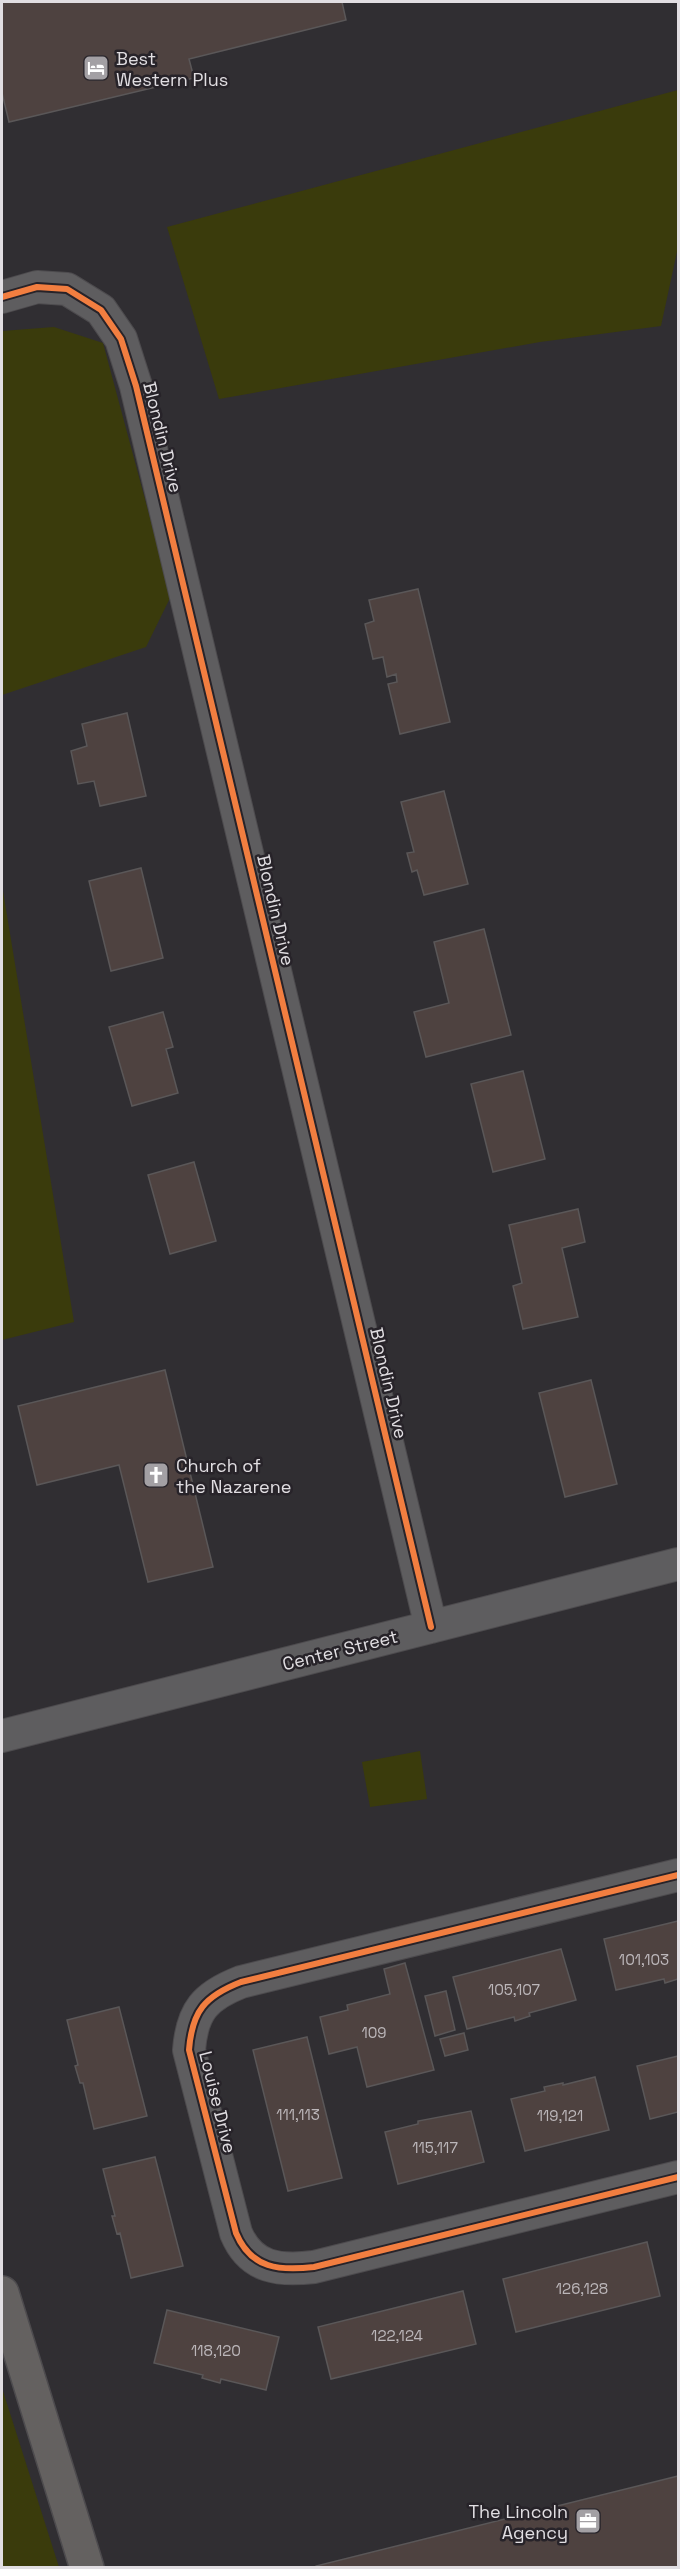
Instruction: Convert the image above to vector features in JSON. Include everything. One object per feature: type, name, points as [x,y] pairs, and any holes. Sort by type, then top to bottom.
[{"type":"main road","points":[[2,2293],[87,2568]]},
{"type":"street","name":"Blondin Drive","points":[[2,297],[37,287],[67,289],[101,310],[121,339],[136,386],[431,1627]]},
{"type":"street","name":"Center Street","points":[[2,1736],[678,1564]]},
{"type":"street","name":"Louise Drive","points":[[678,1875],[241,1982],[220,1990],[200,2009],[193,2021],[189,2050],[236,2234],[246,2253],[271,2266],[298,2269],[314,2267],[678,2177]]},
{"type":"shaded area","points":[[678,90],[678,247],[661,326],[540,342],[219,399],[167,227]]},
{"type":"shaded area","points":[[54,327],[103,343],[171,596],[146,647],[2,695],[2,331]]},
{"type":"shaded area","points":[[2,885],[74,1322],[2,1340]]},
{"type":"shaded area","points":[[420,1751],[427,1799],[370,1807],[362,1762]]},
{"type":"shaded area","points":[[2,2388],[59,2567],[2,2567]]},
{"type":"building","name":"Best Western Plus","points":[[2,2],[342,2],[346,20],[189,59],[194,78],[9,122],[2,93]]},
{"type":"building","points":[[418,589],[450,722],[400,734],[388,684],[397,682],[396,674],[387,677],[383,657],[373,659],[365,624],[374,621],[369,600]]},
{"type":"building","points":[[127,713],[146,796],[100,806],[94,781],[78,784],[71,751],[87,746],[82,724]]},
{"type":"building","points":[[444,791],[468,884],[424,895],[417,870],[412,872],[407,853],[414,852],[401,802]]},
{"type":"building","points":[[141,868],[163,958],[111,971],[89,881]]},
{"type":"building","points":[[484,929],[511,1035],[426,1057],[414,1012],[449,1003],[434,942]]},
{"type":"building","points":[[163,1012],[173,1047],[166,1049],[178,1093],[132,1106],[109,1027]]},
{"type":"building","points":[[523,1071],[545,1159],[493,1172],[471,1084]]},
{"type":"building","points":[[194,1162],[216,1241],[170,1254],[148,1175]]},
{"type":"building","points":[[578,1209],[585,1242],[562,1248],[578,1317],[523,1329],[513,1286],[522,1283],[509,1225]]},
{"type":"building","name":"Church of the Nazarene","points":[[165,1370],[213,1567],[148,1582],[119,1465],[37,1485],[18,1406]]},
{"type":"building","points":[[591,1380],[617,1484],[565,1497],[539,1393]]},
{"type":"building","points":[[678,1921],[678,1979],[665,1983],[664,1979],[616,1990],[604,1939]]},
{"type":"building","points":[[561,1949],[576,2000],[529,2013],[530,2016],[515,2021],[514,2017],[467,2029],[453,1977]]},
{"type":"building","points":[[405,1963],[434,2070],[367,2087],[357,2047],[329,2054],[320,2017],[348,2010],[347,2005],[390,1994],[384,1969]]},
{"type":"building","points":[[446,1991],[455,2030],[435,2036],[425,1996]]},
{"type":"building","points":[[119,2007],[147,2116],[94,2129],[83,2083],[80,2083],[75,2066],[78,2065],[67,2020]]},
{"type":"building","points":[[464,2033],[468,2050],[445,2056],[440,2039]]},
{"type":"building","points":[[307,2037],[342,2178],[288,2191],[253,2050]]},
{"type":"building","points":[[678,2056],[678,2112],[650,2119],[637,2066]]},
{"type":"building","points":[[595,2077],[609,2130],[525,2151],[511,2099],[545,2091],[544,2087]]},
{"type":"building","points":[[471,2111],[484,2162],[398,2184],[385,2132],[418,2124],[418,2121]]},
{"type":"building","points":[[155,2157],[183,2266],[131,2278],[120,2233],[117,2234],[112,2216],[115,2216],[103,2169]]},
{"type":"building","points":[[647,2242],[660,2296],[516,2332],[503,2279]]},
{"type":"building","points":[[463,2291],[476,2344],[331,2379],[318,2327]]},
{"type":"building","points":[[167,2310],[279,2337],[266,2390],[221,2379],[220,2383],[202,2378],[203,2375],[154,2363]]},
{"type":"building","name":"The Lincoln Agency","points":[[678,2476],[678,2568],[316,2568],[316,2566]]},
{"type":"cycle path","points":[[2,297],[37,287],[67,289],[101,310],[121,339],[136,386],[431,1627]]},
{"type":"cycle path","points":[[678,1875],[241,1982],[218,1993],[203,2007],[193,2025],[189,2050],[236,2233],[250,2254],[258,2261],[268,2265],[290,2268],[314,2267],[678,2177]]},
{"type":"place","name":"Best Western Plus","points":[[96,68]]},
{"type":"place","name":"Church of the Nazarene","points":[[156,1475]]},
{"type":"place","name":"The Lincoln Agency","points":[[588,2521]]}]
